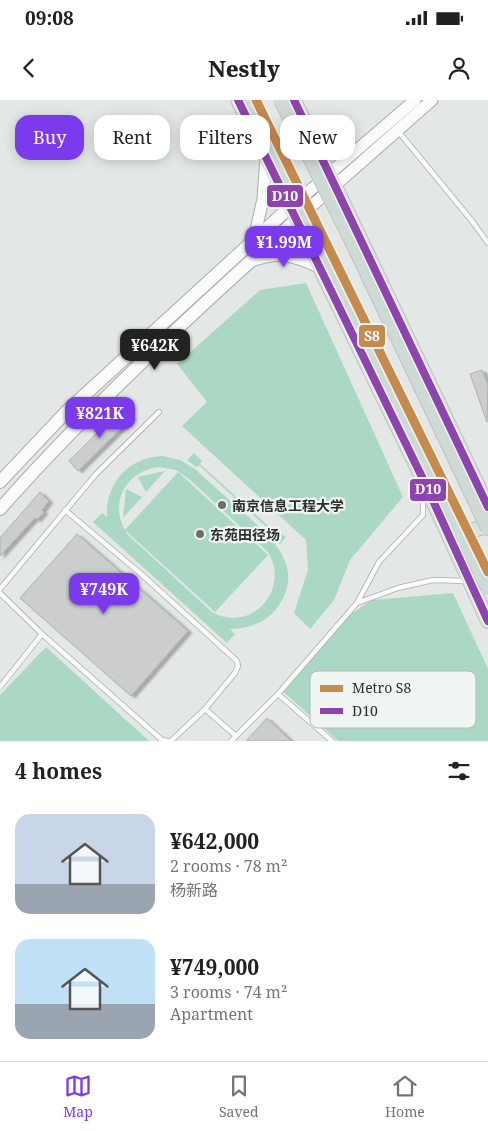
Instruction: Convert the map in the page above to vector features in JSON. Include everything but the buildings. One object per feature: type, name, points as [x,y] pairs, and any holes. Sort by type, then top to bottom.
[{"type":"highway","points":[[251,100],[488,588]]},
{"type":"highway","points":[[281,100],[350,237],[488,528]]},
{"type":"main road","points":[[238,100],[245,115]]},
{"type":"main road","points":[[294,100],[488,507]]},
{"type":"main road","points":[[267,160],[424,481],[488,621]]},
{"type":"main road","points":[[0,482],[66,412],[254,239],[293,213]]},
{"type":"main road","points":[[0,510],[40,464],[250,261],[293,213]]},
{"type":"main road","points":[[456,552],[466,535],[483,527],[488,528]]},
{"type":"street","points":[[333,180],[415,100]]},
{"type":"street","points":[[293,213],[398,131],[432,100]]},
{"type":"street","points":[[254,239],[263,199],[266,160]]},
{"type":"street","points":[[250,261],[272,254],[295,256],[319,267]]},
{"type":"lane","points":[[398,131],[488,243]]},
{"type":"lane","points":[[0,589],[96,474],[159,412]]},
{"type":"lane","points":[[231,741],[278,694],[357,603],[379,562],[423,515],[424,481]]},
{"type":"lane","points":[[0,593],[42,634],[162,740],[169,741],[205,710],[235,672],[238,666],[237,661],[140,572],[64,510]]},
{"type":"lane","points":[[357,603],[398,588],[433,580],[469,581]]},
{"type":"lane","points":[[0,687],[42,634]]},
{"type":"lane","points":[[278,694],[310,722]]},
{"type":"lane","points":[[205,710],[236,736]]},
{"type":"lane","points":[[317,728],[332,741]]},
{"type":"green space","points":[[306,283],[403,497],[350,560],[334,600],[310,629],[294,613],[308,570],[306,540],[182,426],[207,402],[177,364],[260,290]]},
{"type":"green space","points":[[194,453],[202,461],[200,464],[275,532],[278,530],[286,537],[280,544],[272,537],[274,534],[199,465],[196,467],[187,460]]},
{"type":"green space","points":[[163,456],[180,460],[195,469],[272,540],[286,564],[288,576],[286,590],[275,611],[264,620],[251,626],[230,629],[235,634],[227,643],[93,522],[102,513],[107,517],[110,493],[122,474],[140,461]],"holes":[[[158,467],[176,470],[188,478],[268,552],[274,566],[274,580],[271,593],[253,613],[240,617],[227,617],[212,612],[126,533],[126,531],[215,612],[268,555],[178,472],[125,530],[119,509],[120,499],[130,481],[147,470]]]},
{"type":"green space","points":[[165,471],[146,492],[138,477]]},
{"type":"green space","points":[[126,489],[142,497],[123,518]]},
{"type":"green space","points":[[453,593],[488,669],[488,741],[338,741],[324,728],[476,728],[476,671],[310,671],[310,716],[279,688],[340,621],[372,600]]},
{"type":"green space","points":[[46,647],[149,741],[0,741],[0,695]]},
{"type":"metro line","name":"S8","points":[[256,100],[488,572]]},
{"type":"transit line","name":"D10","points":[[238,100],[424,481],[488,621]]},
{"type":"transit line","name":"D10","points":[[294,100],[488,507]]},
{"type":"place","name":"南京信息工程大学","points":[[222,505]]},
{"type":"place","name":"东苑田径场","points":[[200,534]]}]
